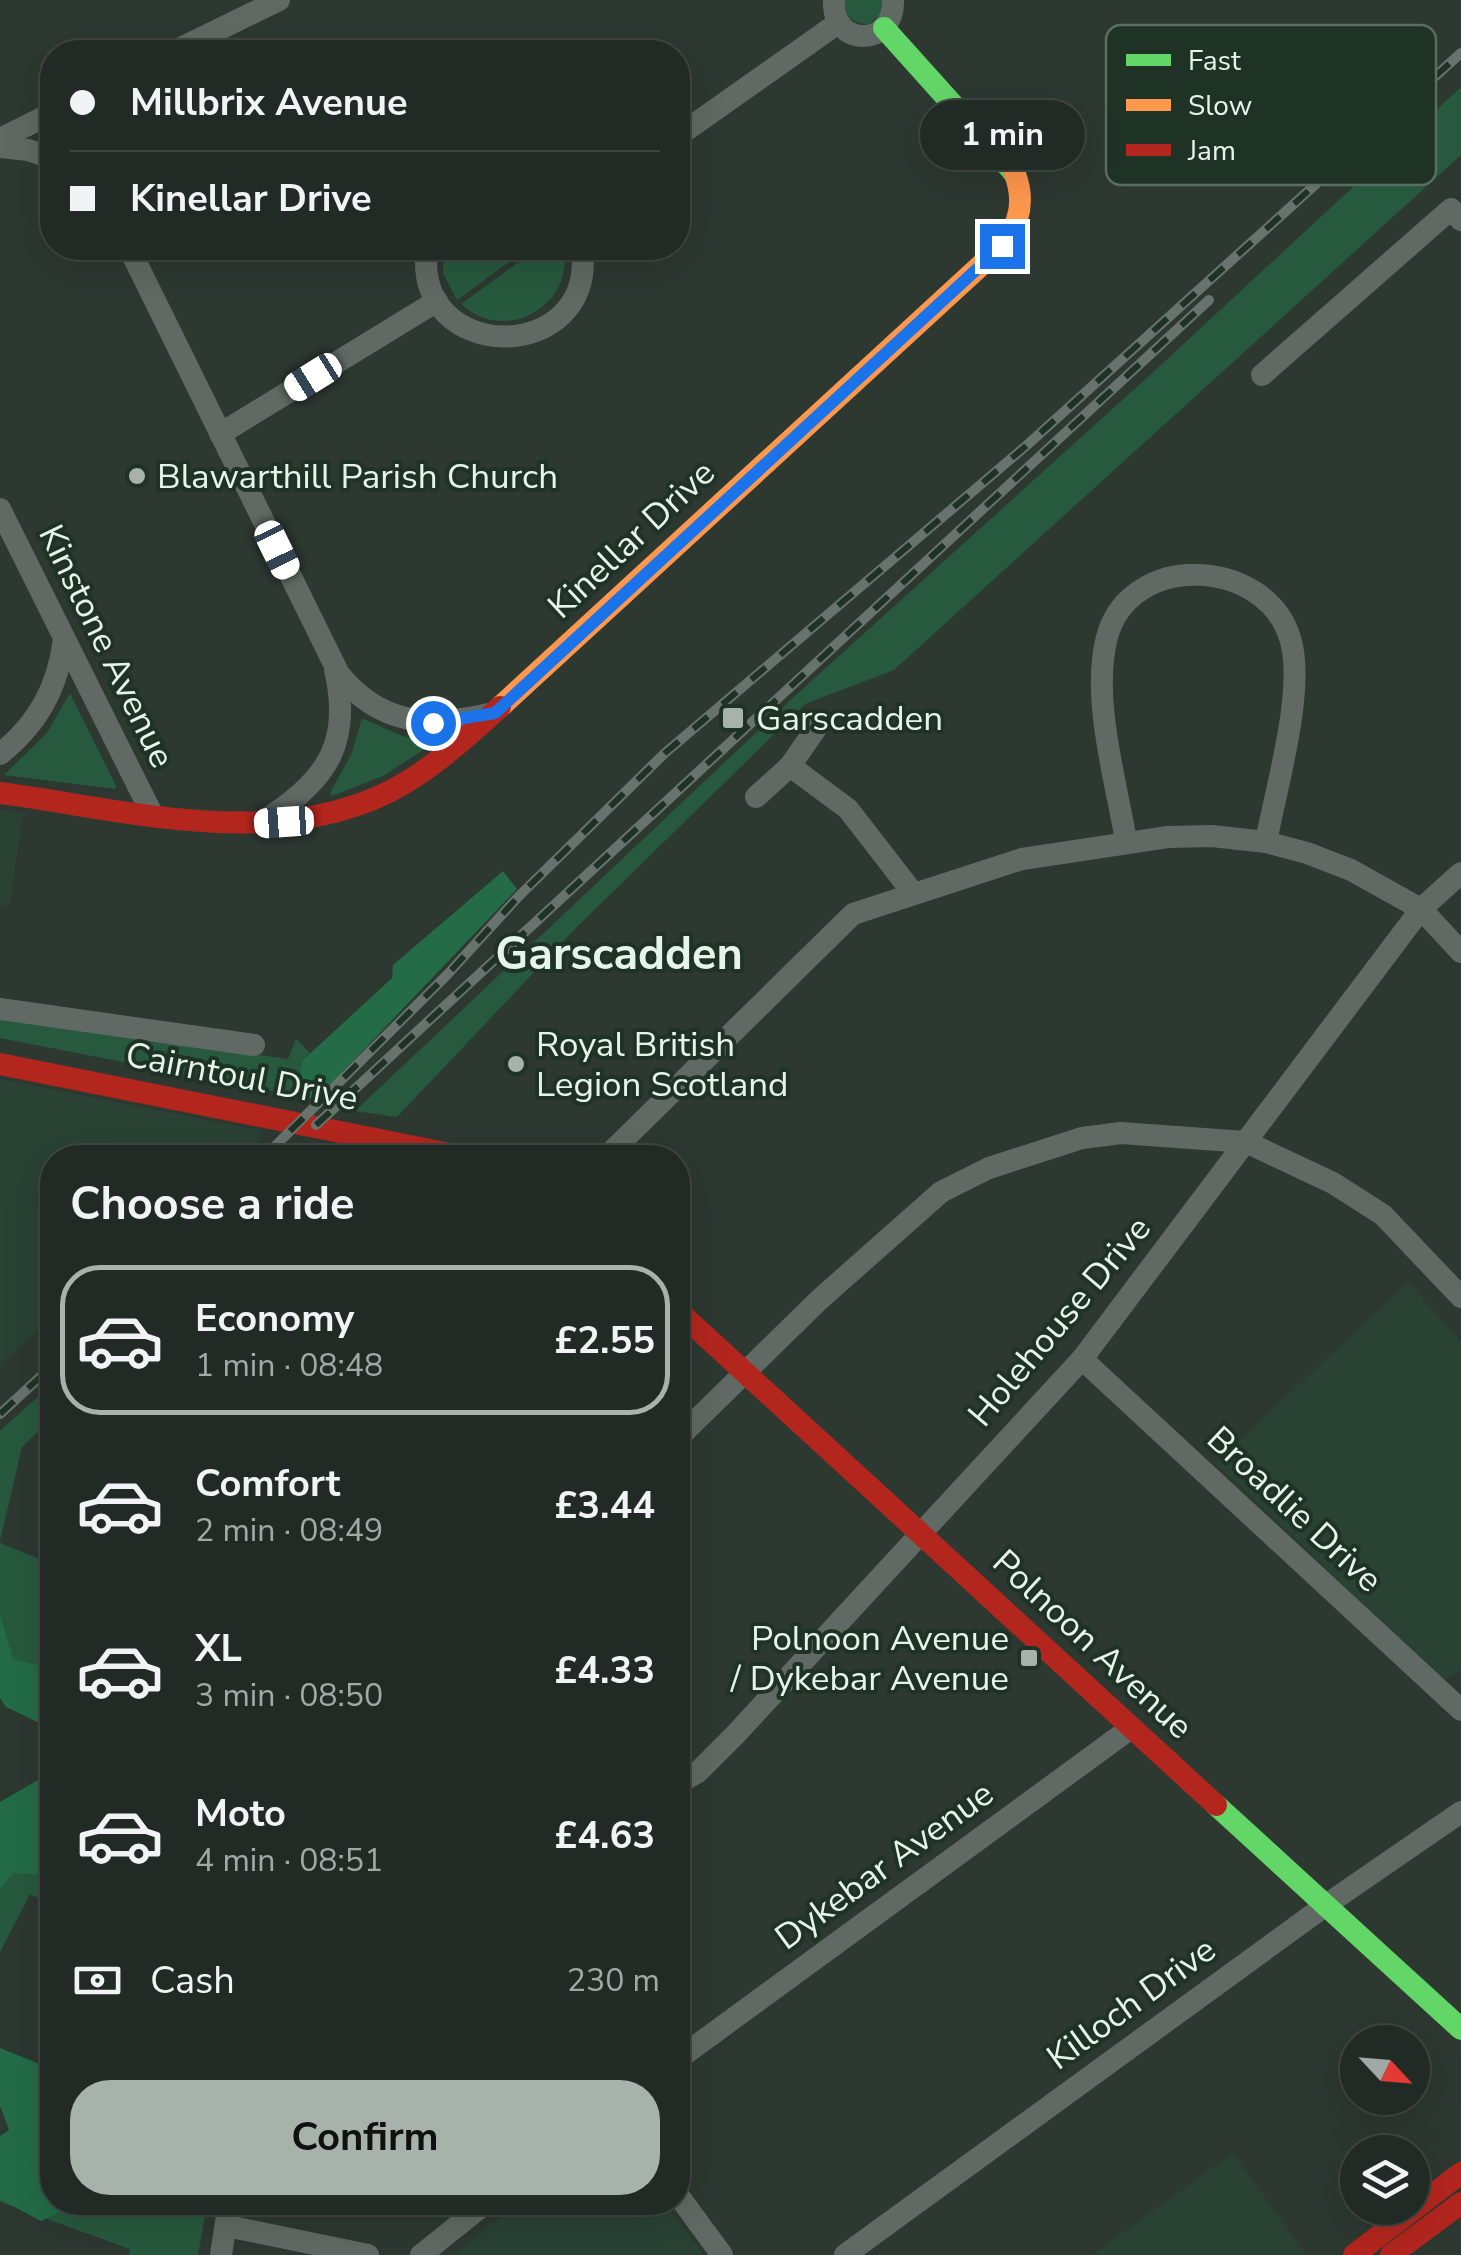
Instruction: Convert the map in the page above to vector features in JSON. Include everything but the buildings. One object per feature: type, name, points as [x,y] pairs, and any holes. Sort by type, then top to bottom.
[{"type":"street","points":[[197,40],[279,0]]},
{"type":"street","points":[[690,127],[836,11],[860,36],[884,28],[892,16],[894,0]]},
{"type":"street","name":"Kinellar Drive","points":[[0,793],[229,823],[260,823],[335,813],[393,791],[440,761],[994,254],[1016,228],[1022,200],[1014,172],[884,28]]},
{"type":"street","points":[[0,139],[40,119]]},
{"type":"street","points":[[0,147],[40,154]]},
{"type":"street","points":[[1262,376],[1452,209],[1461,220]]},
{"type":"street","points":[[135,260],[334,667],[360,696],[402,718],[448,722],[495,713]]},
{"type":"street","points":[[428,260],[429,281],[437,301],[451,317],[468,330],[508,338],[548,325],[576,294],[582,260]]},
{"type":"street","points":[[220,434],[437,301]]},
{"type":"street","name":"Kinstone Avenue","points":[[0,509],[152,814]]},
{"type":"street","points":[[1126,842],[1103,708],[1102,666],[1108,633],[1122,608],[1138,595],[1156,583],[1189,573],[1239,582],[1280,616],[1290,637],[1296,664],[1293,698],[1266,842]]},
{"type":"street","points":[[0,754],[40,713],[55,680],[64,639]]},
{"type":"street","points":[[260,823],[309,788],[332,754],[341,709],[334,667]]},
{"type":"street","points":[[756,797],[790,766],[817,726]]},
{"type":"street","points":[[790,766],[848,809],[914,893]]},
{"type":"street","points":[[618,1145],[853,914],[1022,860],[1126,842],[1212,836],[1266,842],[1307,852],[1351,870],[1421,909],[1461,952]]},
{"type":"street","name":"Holehouse Drive","points":[[690,1776],[735,1735],[1082,1359],[1421,909],[1461,873]]},
{"type":"street","points":[[0,1009],[254,1045]]},
{"type":"street","name":"Cairntoul Drive","points":[[0,1064],[410,1145]]},
{"type":"street","points":[[690,1426],[941,1192],[990,1168],[1082,1138],[1121,1133],[1246,1142],[1334,1183],[1383,1214],[1461,1297]]},
{"type":"street","name":"Polnoon Avenue","points":[[690,1322],[1461,2029]]},
{"type":"street","name":"Broadlie Drive","points":[[1082,1359],[1461,1710]]},
{"type":"street","name":"Dykebar Avenue","points":[[690,2050],[1131,1728]]},
{"type":"street","name":"Killoch Drive","points":[[845,2255],[1326,1905],[1461,1812]]},
{"type":"street","points":[[1354,2255],[1461,2173]]},
{"type":"street","points":[[1391,2255],[1461,2203]]},
{"type":"street","points":[[690,2211],[722,2255]]},
{"type":"street","points":[[221,2255],[228,2215]]},
{"type":"street","points":[[231,2215],[368,2255]]},
{"type":"street","points":[[421,2255],[470,2215]]},
{"type":"shaded area","points":[[0,810],[23,812],[10,904],[0,909]]},
{"type":"shaded area","points":[[0,1079],[262,1131],[255,1145],[40,1145],[40,1329],[0,1364]]},
{"type":"shaded area","points":[[1408,1282],[1461,1341],[1461,1669],[1444,1681],[1216,1463]]},
{"type":"shaded area","points":[[1233,2153],[1306,2255],[1092,2255]]},
{"type":"shaded area","points":[[504,2215],[673,2215],[704,2255],[453,2255]]},
{"type":"green space","points":[[845,0],[884,0],[882,14],[868,24],[858,22],[848,14]]},
{"type":"green space","points":[[1461,87],[1461,155],[1436,178],[1436,110]]},
{"type":"green space","points":[[1355,185],[1428,185],[894,670],[805,704],[575,929],[397,1117],[355,1111],[797,694]]},
{"type":"green space","points":[[444,260],[512,260],[457,300],[443,273]]},
{"type":"green space","points":[[522,260],[564,260],[558,287],[533,313],[516,320],[497,321],[478,316],[461,304]]},
{"type":"green space","points":[[70,693],[115,789],[4,775],[47,733]]},
{"type":"green space","points":[[362,718],[402,736],[427,740],[428,747],[383,776],[332,796],[330,793],[351,755]]},
{"type":"green space","points":[[503,871],[517,889],[335,1080],[313,1099],[297,1096],[302,1061],[392,978],[393,965]]},
{"type":"green space","points":[[0,1018],[288,1059],[296,1039],[310,1053],[302,1061],[297,1096],[0,1038]]},
{"type":"green space","points":[[40,1395],[40,1430],[22,1447],[0,1541],[0,1431]]},
{"type":"green space","points":[[0,1543],[40,1559],[40,1689],[6,1707],[0,1699]]},
{"type":"green space","points":[[0,1615],[13,1659],[40,1666],[40,1723],[6,1707],[0,1697]]},
{"type":"green space","points":[[40,1779],[40,1874],[13,1873],[0,1888],[0,1802]]},
{"type":"green space","points":[[40,1854],[40,1899],[30,1894],[0,1952],[0,1878]]},
{"type":"green space","points":[[0,2048],[40,2064],[40,2215],[53,2215],[41,2221],[0,2199],[0,2136],[9,2130],[0,2106]]},
{"type":"green space","points":[[0,2179],[40,2197],[40,2215],[205,2215],[198,2255],[129,2255],[130,2249],[0,2202]]},
{"type":"railway","points":[[1436,76],[1461,53]]},
{"type":"railway","points":[[276,1145],[665,753],[1026,446],[1315,185]]},
{"type":"railway","points":[[316,1125],[1209,300]]},
{"type":"railway","points":[[0,1414],[40,1377]]},
{"type":"traffic: fast","points":[[884,28],[1015,174]]},
{"type":"traffic: fast","points":[[1216,1805],[1461,2029]]},
{"type":"traffic: slow","points":[[500,707],[1003,245],[1019,211],[1015,174]]},
{"type":"traffic: jam","points":[[0,793],[206,821],[258,822],[309,817],[358,805],[405,783],[443,757],[500,707]]},
{"type":"traffic: jam","points":[[0,1064],[405,1145]]},
{"type":"traffic: jam","points":[[690,1322],[1216,1805]]},
{"type":"traffic: jam","points":[[1354,2255],[1461,2173]]},
{"type":"traffic: jam","points":[[1391,2255],[1461,2203]]},
{"type":"place","name":"Blawarthill Parish Church","points":[[137,476]]},
{"type":"place","name":"Garscadden","points":[[733,718]]},
{"type":"place","name":"Royal British Legion Scotland","points":[[516,1064]]},
{"type":"place","name":"Polnoon Avenue / Dykebar Avenue","points":[[1029,1658]]},
{"type":"district","name":"Garscadden","points":[[619,953]]},
{"type":"route","points":[[433,723],[495,713],[1002,246]]}]
